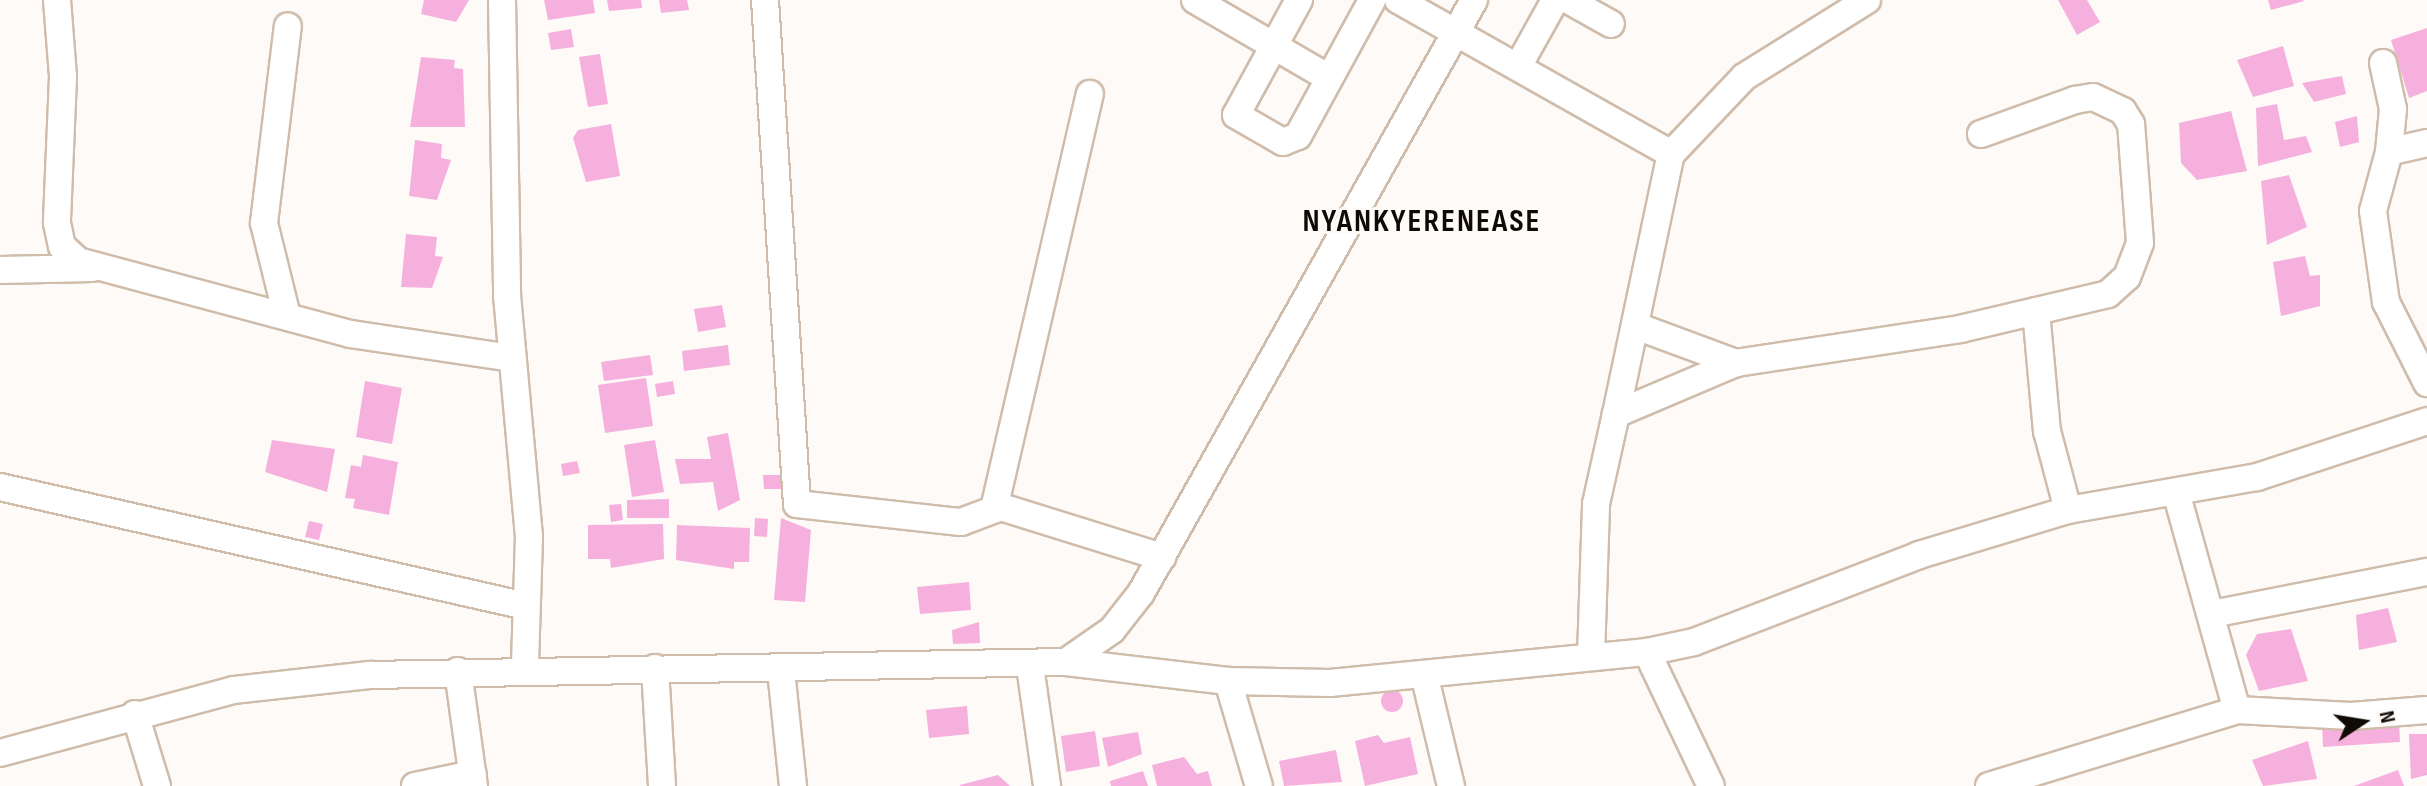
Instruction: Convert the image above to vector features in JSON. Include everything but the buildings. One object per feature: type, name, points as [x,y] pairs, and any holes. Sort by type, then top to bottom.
[{"type":"street","points":[[57,0],[63,77],[57,223],[62,246],[92,268]]},
{"type":"street","points":[[502,0],[512,358],[526,452],[525,667]]},
{"type":"street","points":[[765,0],[797,504],[961,522],[994,509],[1040,514],[1162,557]]},
{"type":"street","points":[[1195,0],[1329,78]]},
{"type":"street","points":[[1299,0],[1236,115],[1283,142],[1298,136],[1372,0]]},
{"type":"street","points":[[1398,0],[1520,63],[1671,154]]},
{"type":"street","points":[[1066,662],[1112,630],[1162,557],[1474,0]]},
{"type":"street","points":[[1520,63],[1555,0]]},
{"type":"street","points":[[1568,0],[1611,24]]},
{"type":"street","points":[[1591,657],[1596,504],[1636,326],[1659,183],[1671,154],[1744,77],[1867,0]]},
{"type":"street","points":[[287,316],[264,223],[288,26]]},
{"type":"street","points":[[2383,63],[2393,109],[2389,152],[2373,211],[2380,275],[2427,383]]},
{"type":"street","points":[[994,509],[1090,94]]},
{"type":"street","points":[[1616,414],[1736,363],[2036,311],[2108,294],[2135,262],[2131,124],[2123,111],[2093,97],[1981,134]]},
{"type":"street","points":[[2389,152],[2427,143]]},
{"type":"street","points":[[0,270],[92,268],[191,286],[287,316],[512,358]]},
{"type":"street","points":[[2036,311],[2047,431],[2068,510]]},
{"type":"street","points":[[1636,326],[1736,363]]},
{"type":"street","points":[[0,753],[135,714],[247,689],[458,671],[525,667],[781,670],[1030,666],[1066,662],[1228,681],[1425,678],[1647,652],[1694,642],[1919,555],[2068,510],[2176,492],[2332,456],[2427,421]]},
{"type":"street","points":[[0,487],[526,606]]},
{"type":"street","points":[[2176,492],[2237,710]]},
{"type":"street","points":[[2212,614],[2427,572]]},
{"type":"street","points":[[1647,652],[1711,786]]},
{"type":"street","points":[[1030,666],[1047,786]]},
{"type":"street","points":[[655,668],[662,786]]},
{"type":"street","points":[[781,670],[793,786]]},
{"type":"street","points":[[415,786],[473,780],[458,671]]},
{"type":"street","points":[[1425,678],[1451,786]]},
{"type":"street","points":[[1228,681],[1259,786]]},
{"type":"street","points":[[1989,786],[2237,710],[2351,716],[2427,710]]},
{"type":"street","points":[[135,714],[157,786]]},
{"type":"district","name":"NYANKYERENEASE","points":[[1422,222]]}]
